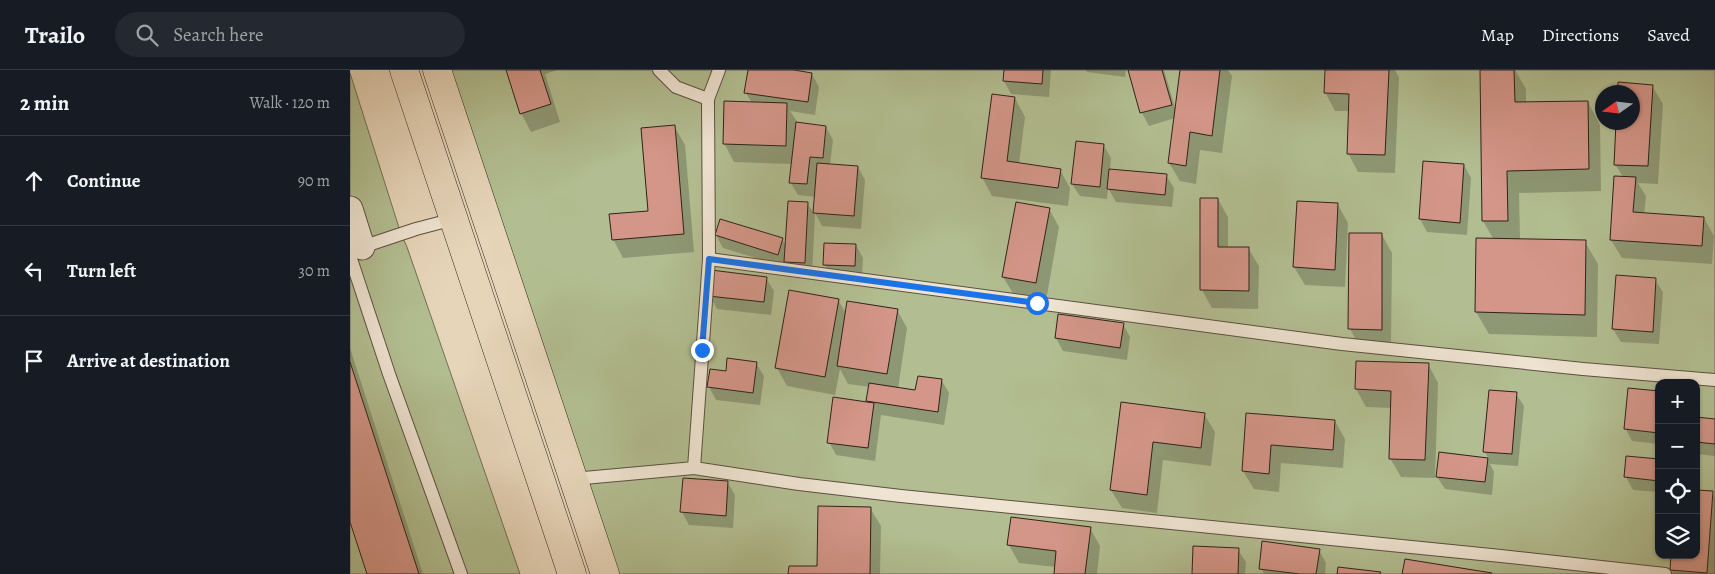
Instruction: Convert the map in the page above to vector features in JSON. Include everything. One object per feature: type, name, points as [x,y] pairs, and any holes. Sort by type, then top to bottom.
[{"type":"highway","points":[[404,70],[572,574]]},
{"type":"highway","points":[[437,70],[605,574]]},
{"type":"street","points":[[350,209],[354,251]]},
{"type":"lane","points":[[659,70],[676,87],[708,99]]},
{"type":"lane","points":[[694,468],[709,259],[708,99],[719,70]]},
{"type":"lane","points":[[454,219],[416,229],[354,251],[389,374],[461,574]]},
{"type":"lane","points":[[709,259],[1342,344],[1583,369],[1715,380]]},
{"type":"lane","points":[[572,479],[694,468],[799,484],[901,496],[1665,574]]},
{"type":"green space","points":[[450,70],[1715,70],[1715,574],[611,574]]},
{"type":"green space","points":[[350,73],[401,234],[520,574],[350,574]]},
{"type":"building","points":[[506,70],[540,70],[551,104],[520,114]]},
{"type":"building","points":[[748,70],[794,70],[812,73],[808,102],[744,93]]},
{"type":"building","points":[[1004,70],[1043,70],[1042,84],[1003,81]]},
{"type":"building","points":[[1128,70],[1162,70],[1172,105],[1140,113]]},
{"type":"building","points":[[1180,70],[1220,70],[1212,136],[1190,132],[1186,166],[1168,163]]},
{"type":"building","points":[[1325,70],[1389,70],[1385,155],[1347,154],[1349,94],[1324,93]]},
{"type":"building","points":[[1480,70],[1514,70],[1515,102],[1588,101],[1589,169],[1507,171],[1508,221],[1482,221]]},
{"type":"building","points":[[1618,82],[1653,85],[1648,166],[1614,165],[1616,130],[1640,130],[1640,85],[1618,85]]},
{"type":"building","points":[[992,94],[1015,97],[1007,161],[1061,169],[1058,188],[981,178]]},
{"type":"building","points":[[724,101],[787,103],[786,146],[723,144]]},
{"type":"building","points":[[796,122],[826,126],[823,158],[810,157],[807,184],[789,183]]},
{"type":"building","points":[[675,125],[684,234],[612,240],[609,214],[648,211],[641,128]]},
{"type":"building","points":[[1076,141],[1104,144],[1100,187],[1071,184]]},
{"type":"building","points":[[1423,161],[1464,164],[1460,223],[1419,219]]},
{"type":"building","points":[[817,163],[858,166],[854,216],[813,213]]},
{"type":"building","points":[[1109,169],[1167,174],[1165,195],[1107,189]]},
{"type":"building","points":[[1614,176],[1636,177],[1633,212],[1704,217],[1702,246],[1610,240]]},
{"type":"building","points":[[1200,198],[1218,198],[1218,247],[1249,247],[1249,291],[1200,290]]},
{"type":"building","points":[[788,201],[808,202],[805,263],[784,262]]},
{"type":"building","points":[[1297,201],[1338,203],[1335,270],[1293,267]]},
{"type":"building","points":[[1016,202],[1050,208],[1036,283],[1002,277]]},
{"type":"building","points":[[720,219],[783,238],[778,255],[715,235]]},
{"type":"building","points":[[1349,233],[1382,233],[1382,330],[1348,329]]},
{"type":"building","points":[[1476,238],[1586,240],[1585,315],[1475,312]]},
{"type":"building","points":[[824,243],[856,244],[855,266],[823,265]]},
{"type":"building","points":[[711,270],[767,277],[764,302],[708,296]]},
{"type":"building","points":[[1616,275],[1656,278],[1653,332],[1612,329]]},
{"type":"building","points":[[789,290],[839,299],[825,377],[775,368]]},
{"type":"building","points":[[847,301],[898,309],[887,374],[837,366]]},
{"type":"building","points":[[1058,314],[1124,323],[1120,348],[1055,338]]},
{"type":"building","points":[[727,358],[757,362],[753,393],[707,387],[710,369],[726,371]]},
{"type":"building","points":[[1356,361],[1429,363],[1425,460],[1389,459],[1391,391],[1355,389]]},
{"type":"building","points":[[350,362],[419,574],[367,574],[350,522]]},
{"type":"building","points":[[918,376],[942,379],[938,412],[866,401],[869,383],[915,390]]},
{"type":"building","points":[[1628,388],[1655,391],[1655,433],[1624,429]]},
{"type":"building","points":[[1489,390],[1517,392],[1512,454],[1483,452]]},
{"type":"building","points":[[833,397],[874,403],[868,448],[827,443]]},
{"type":"building","points":[[1121,402],[1205,413],[1201,448],[1153,442],[1147,495],[1110,490]]},
{"type":"building","points":[[1246,413],[1335,420],[1333,450],[1271,445],[1269,474],[1242,471]]},
{"type":"building","points":[[1700,417],[1715,419],[1715,444],[1700,442]]},
{"type":"building","points":[[1439,452],[1488,458],[1485,482],[1436,477]]},
{"type":"building","points":[[1626,456],[1655,459],[1655,481],[1624,477]]},
{"type":"building","points":[[683,478],[728,481],[726,516],[680,512]]},
{"type":"building","points":[[1700,490],[1713,491],[1707,573],[1670,570],[1671,559],[1700,559]]},
{"type":"building","points":[[818,506],[871,507],[870,574],[788,574],[789,566],[817,566]]},
{"type":"building","points":[[1011,517],[1091,527],[1085,574],[1054,574],[1056,551],[1007,545]]},
{"type":"building","points":[[1262,541],[1320,549],[1316,574],[1259,569]]},
{"type":"building","points":[[1193,546],[1239,548],[1238,574],[1192,574]]},
{"type":"building","points":[[1405,559],[1492,573],[1492,574],[1402,574]]},
{"type":"building","points":[[1338,567],[1381,572],[1380,574],[1337,574]]},
{"type":"route","points":[[702,350],[709,259],[1037,303]]}]
